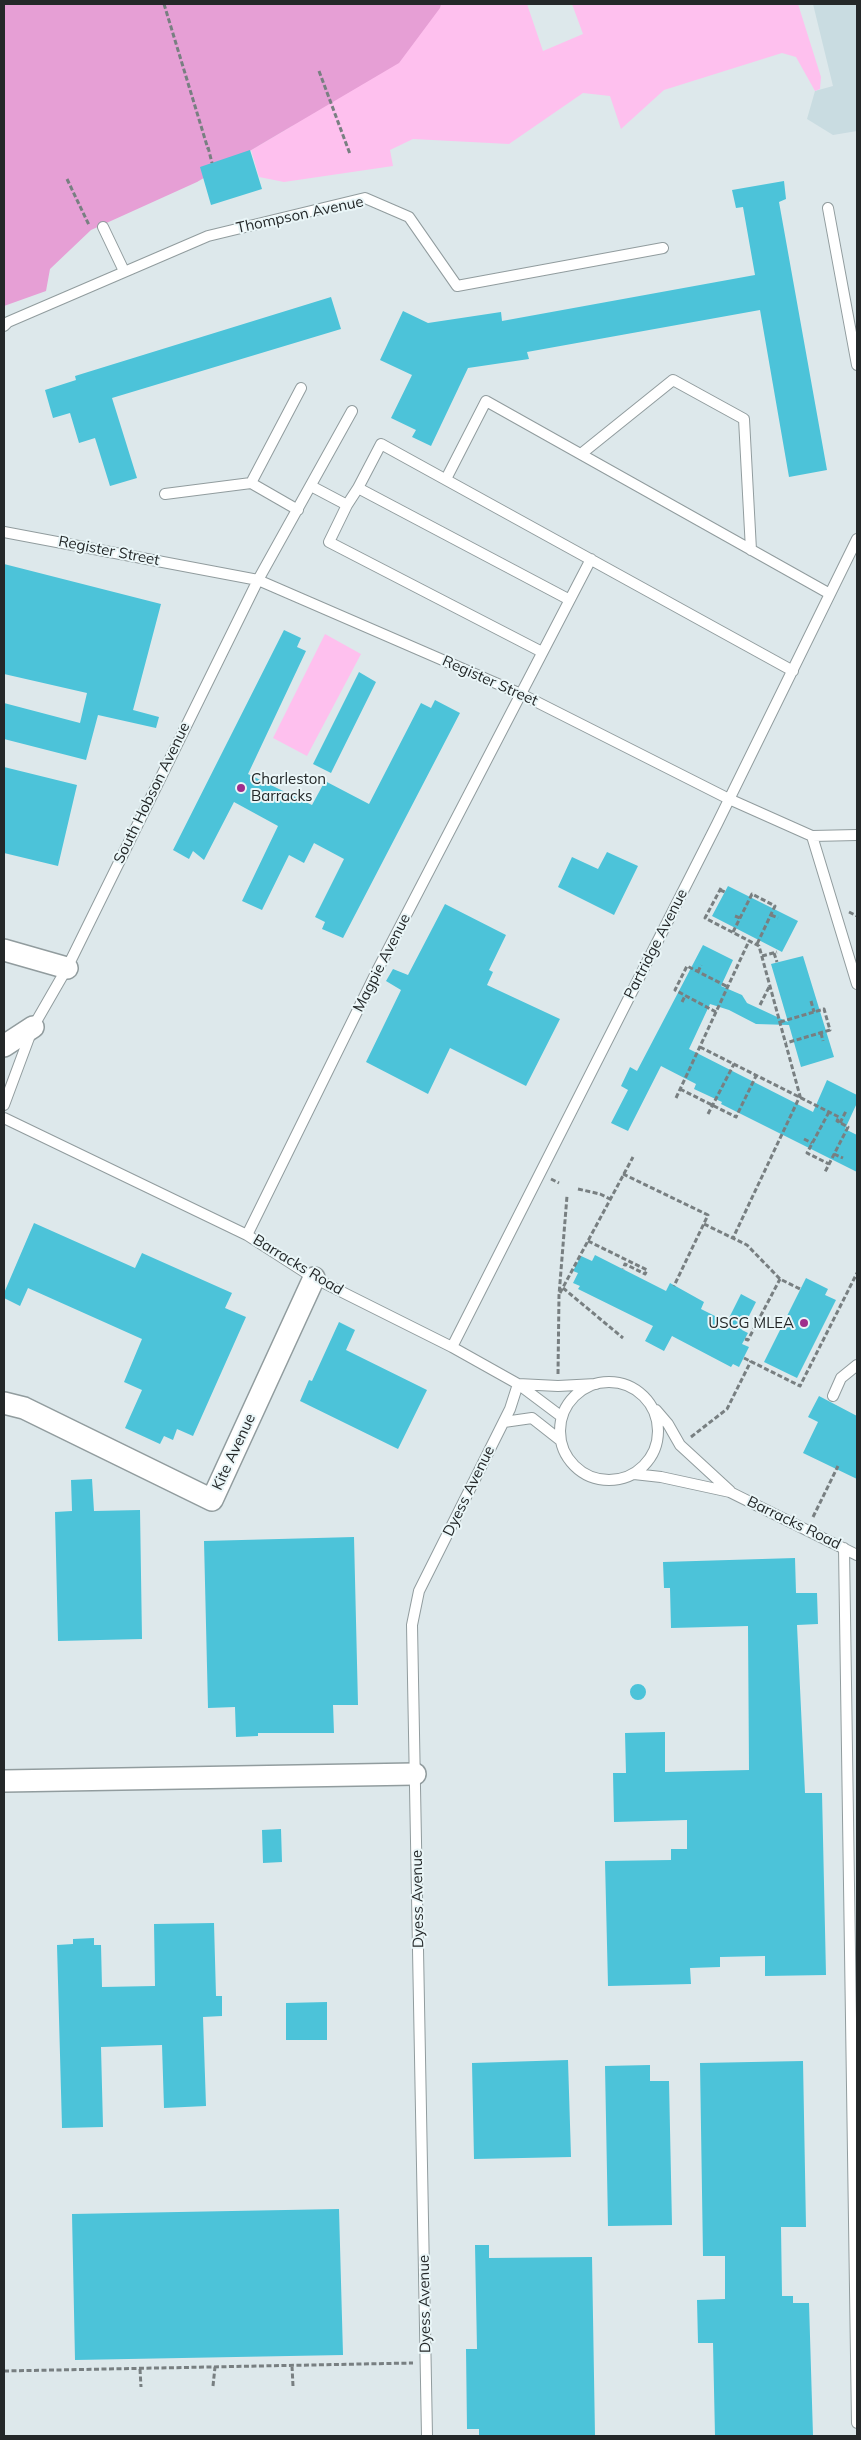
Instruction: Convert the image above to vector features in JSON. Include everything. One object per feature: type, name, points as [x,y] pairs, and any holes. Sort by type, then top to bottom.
[{"type":"street","points":[[4,950],[67,968]]},
{"type":"street","points":[[4,1046],[33,1027]]},
{"type":"street","name":"Kite Avenue","points":[[4,1403],[24,1408],[212,1500],[314,1278]]},
{"type":"street","points":[[4,1781],[415,1774]]},
{"type":"lane","name":"Thompson Avenue","points":[[4,326],[8,322],[208,236],[366,198],[409,216],[457,286],[663,248]]},
{"type":"lane","points":[[828,208],[857,365]]},
{"type":"lane","points":[[103,227],[124,271]]},
{"type":"lane","points":[[581,454],[674,380],[736,414],[744,419],[751,550]]},
{"type":"lane","points":[[251,483],[301,388]]},
{"type":"lane","points":[[446,480],[486,401],[830,594]]},
{"type":"lane","name":"South Hobson Avenue","points":[[4,1105],[33,1027],[67,968],[258,580],[352,411]]},
{"type":"lane","points":[[542,652],[329,542],[381,444],[793,671]]},
{"type":"lane","points":[[165,494],[251,483],[298,510]]},
{"type":"lane","points":[[311,486],[348,505]]},
{"type":"lane","points":[[358,488],[568,599]]},
{"type":"lane","name":"Register Street","points":[[4,532],[258,580],[521,694],[729,799],[812,836]]},
{"type":"lane","name":"Partridge Avenue","points":[[452,1347],[729,799],[857,539]]},
{"type":"lane","name":"Magpie Avenue","points":[[247,1235],[377,971],[521,694],[568,599],[591,559]]},
{"type":"lane","points":[[857,835],[812,836],[857,984]]},
{"type":"lane","name":"Barracks Road","points":[[4,1118],[247,1235],[314,1278],[452,1347],[518,1384],[558,1386],[596,1384]]},
{"type":"lane","points":[[833,1396],[841,1378],[857,1365]]},
{"type":"lane","points":[[649,1402],[657,1418],[658,1435],[654,1452],[646,1465],[634,1474],[619,1480],[603,1481],[588,1476],[575,1468],[566,1456],[560,1440],[564,1410],[574,1396],[588,1386],[605,1382],[622,1383],[637,1390],[649,1402],[668,1424],[680,1445],[730,1492]]},
{"type":"lane","points":[[518,1384],[562,1417]]},
{"type":"lane","name":"Dyess Avenue","points":[[427,2436],[412,1625],[419,1591],[504,1422],[518,1384]]},
{"type":"lane","points":[[504,1422],[532,1418],[560,1440]]},
{"type":"lane","points":[[634,1474],[661,1477],[730,1492]]},
{"type":"lane","name":"Barracks Road","points":[[730,1492],[857,1555]]},
{"type":"lane","points":[[844,1548],[857,2423]]},
{"type":"path","points":[[164,4],[212,163]]},
{"type":"path","points":[[319,70],[350,154]]},
{"type":"path","points":[[68,179],[91,229]]},
{"type":"path","points":[[725,892],[720,889],[705,918],[759,946],[800,1096],[733,1238]]},
{"type":"path","points":[[733,932],[752,894],[775,906],[756,944]]},
{"type":"path","points":[[771,915],[778,918]]},
{"type":"path","points":[[735,916],[740,918]]},
{"type":"path","points":[[676,1098],[749,941]]},
{"type":"path","points":[[762,956],[775,952],[777,962]]},
{"type":"path","points":[[698,972],[701,965]]},
{"type":"path","points":[[716,1012],[675,990],[687,966],[728,987]]},
{"type":"path","points":[[760,1005],[770,984]]},
{"type":"path","points":[[682,1002],[685,996]]},
{"type":"path","points":[[811,1001],[814,1012]]},
{"type":"path","points":[[780,1022],[824,1009],[830,1030],[786,1043]]},
{"type":"path","points":[[821,1033],[823,1041]]},
{"type":"path","points":[[700,1047],[839,1117],[837,1121],[848,1127],[825,1172]]},
{"type":"path","points":[[708,1114],[734,1064]]},
{"type":"path","points":[[680,1089],[736,1117],[756,1076]]},
{"type":"path","points":[[840,1122],[846,1111]]},
{"type":"path","points":[[828,1112],[807,1153],[829,1164]]},
{"type":"path","points":[[804,1139],[812,1143]]},
{"type":"path","points":[[834,1154],[843,1158]]},
{"type":"path","points":[[559,1295],[632,1157]]},
{"type":"path","points":[[623,1174],[708,1216],[674,1286]]},
{"type":"path","points":[[551,1178],[559,1183]]},
{"type":"path","points":[[578,1189],[600,1194],[610,1199]]},
{"type":"path","points":[[558,1379],[559,1295],[567,1196]]},
{"type":"path","points":[[704,1224],[747,1245],[780,1278],[800,1289]]},
{"type":"path","points":[[588,1241],[647,1270],[645,1274],[625,1264],[623,1269]]},
{"type":"path","points":[[744,1358],[800,1386],[857,1273]]},
{"type":"path","points":[[745,1339],[748,1340],[780,1278]]},
{"type":"path","points":[[563,1288],[623,1338]]},
{"type":"path","points":[[687,1440],[727,1409],[752,1361]]},
{"type":"path","points":[[812,1517],[838,1466]]},
{"type":"path","points":[[4,2371],[426,2363]]},
{"type":"path","points":[[292,2366],[293,2386]]},
{"type":"path","points":[[213,2386],[215,2367]]},
{"type":"path","points":[[140,2369],[141,2387]]},
{"type":"shaded area","points":[[4,4],[441,4],[440,8],[399,63],[197,182],[91,230],[50,269],[46,291],[4,306]]},
{"type":"shaded area","points":[[414,4],[527,4],[543,51],[583,34],[572,4],[798,4],[821,77],[820,89],[815,91],[796,57],[782,53],[664,90],[621,129],[610,96],[583,93],[509,144],[413,139],[390,150],[393,166],[284,182],[259,177],[251,150],[292,126]]},
{"type":"shaded area","points":[[813,4],[857,4],[857,131],[833,135],[807,119],[815,91],[833,86]]},
{"type":"shaded area","points":[[325,634],[361,654],[307,756],[273,738]]},
{"type":"building","points":[[250,150],[262,189],[211,205],[200,167]]},
{"type":"building","points":[[784,181],[786,199],[779,202],[827,470],[789,477],[760,310],[527,352],[529,359],[468,368],[431,446],[412,437],[416,430],[391,418],[412,375],[380,360],[403,311],[428,323],[501,312],[502,321],[755,275],[743,207],[736,208],[732,190]]},
{"type":"building","points":[[331,297],[341,329],[112,398],[137,478],[110,486],[95,438],[79,443],[70,413],[53,418],[45,390],[76,380],[75,376]]},
{"type":"building","points":[[4,564],[161,604],[133,710],[159,717],[156,728],[98,715],[86,760],[4,739],[4,703],[80,723],[87,693],[4,674]]},
{"type":"building","name":"Charleston Barracks","points":[[284,630],[301,638],[297,647],[306,651],[248,774],[312,805],[325,781],[369,804],[421,703],[431,708],[435,700],[460,713],[343,938],[322,929],[325,922],[315,917],[344,859],[314,843],[304,863],[289,855],[262,910],[242,901],[278,826],[234,802],[204,860],[193,851],[189,859],[173,850]]},
{"type":"building","points":[[359,672],[376,682],[331,773],[313,764]]},
{"type":"building","points":[[4,767],[77,785],[58,866],[4,853]]},
{"type":"building","points":[[607,852],[638,866],[614,915],[558,887],[572,857],[598,869]]},
{"type":"building","points":[[728,886],[798,921],[782,952],[712,916]]},
{"type":"building","points":[[445,904],[506,935],[489,970],[493,972],[487,985],[560,1019],[526,1086],[450,1048],[428,1094],[366,1062],[401,990],[386,981],[393,969],[408,975]]},
{"type":"building","points":[[703,945],[733,960],[721,986],[742,995],[747,1003],[788,1022],[771,964],[803,956],[834,1057],[801,1067],[789,1025],[756,1024],[729,1010],[710,1004],[689,1049],[813,1112],[827,1080],[857,1095],[857,1103],[845,1129],[857,1135],[857,1172],[721,1104],[722,1102],[694,1089],[696,1084],[661,1066],[628,1131],[611,1123],[628,1090],[621,1086],[630,1067],[637,1071]]},
{"type":"building","points":[[34,1223],[135,1268],[142,1253],[232,1293],[225,1308],[246,1317],[193,1436],[177,1429],[173,1440],[164,1436],[160,1444],[125,1428],[142,1390],[124,1382],[142,1339],[28,1288],[20,1306],[4,1298],[4,1293]]},
{"type":"building","points":[[595,1255],[666,1291],[670,1283],[704,1302],[701,1309],[727,1322],[741,1294],[756,1302],[742,1330],[748,1333],[742,1344],[749,1347],[739,1367],[733,1364],[731,1367],[672,1336],[664,1351],[645,1341],[653,1326],[578,1289],[580,1286],[573,1283],[578,1273],[573,1271],[581,1256],[592,1261]]},
{"type":"building","name":"USCG MLEA","points":[[806,1278],[828,1289],[825,1295],[836,1300],[797,1378],[764,1362]]},
{"type":"building","points":[[339,1322],[355,1330],[346,1350],[427,1390],[398,1449],[300,1401],[309,1380],[312,1381]]},
{"type":"building","points":[[819,1396],[857,1416],[857,1479],[803,1453],[818,1422],[808,1417]]},
{"type":"building","points":[[92,1479],[94,1511],[140,1510],[142,1639],[58,1641],[55,1512],[72,1511],[71,1480]]},
{"type":"building","points":[[354,1537],[358,1705],[333,1705],[334,1733],[258,1733],[258,1736],[236,1737],[235,1707],[208,1708],[204,1541]]},
{"type":"building","points":[[795,1558],[796,1593],[817,1593],[818,1624],[797,1625],[805,1793],[822,1793],[826,1975],[765,1976],[765,1956],[720,1957],[720,1967],[690,1968],[691,1984],[608,1986],[605,1861],[671,1860],[671,1849],[687,1849],[687,1820],[614,1822],[613,1773],[626,1773],[625,1733],[665,1732],[665,1772],[749,1770],[748,1626],[671,1628],[670,1588],[664,1588],[663,1562]]},
{"type":"building","points":[[638,1684],[646,1692],[638,1700],[630,1692]]},
{"type":"building","points":[[281,1829],[282,1862],[263,1863],[262,1830]]},
{"type":"building","points":[[214,1923],[216,1996],[222,1996],[222,2016],[203,2017],[206,2106],[164,2108],[162,2045],[101,2047],[103,2127],[62,2128],[57,1945],[73,1944],[73,1939],[94,1938],[94,1945],[101,1945],[102,1987],[155,1986],[154,1924]]},
{"type":"building","points":[[327,2002],[327,2040],[286,2040],[286,2003]]},
{"type":"building","points":[[568,2060],[571,2157],[474,2159],[472,2063]]},
{"type":"building","points":[[803,2061],[806,2227],[781,2227],[782,2296],[793,2296],[793,2303],[809,2303],[813,2436],[715,2436],[713,2343],[698,2343],[697,2300],[725,2299],[725,2256],[703,2256],[700,2063]]},
{"type":"building","points":[[650,2065],[650,2081],[669,2081],[672,2225],[608,2226],[605,2066]]},
{"type":"building","points":[[339,2209],[343,2355],[75,2360],[72,2214]]},
{"type":"building","points":[[475,2245],[489,2245],[489,2258],[592,2257],[595,2436],[479,2436],[479,2429],[467,2429],[466,2349],[477,2349]]},
{"type":"place","name":"Charleston Barracks","points":[[241,788]]},
{"type":"place","name":"USCG MLEA","points":[[804,1323]]}]
